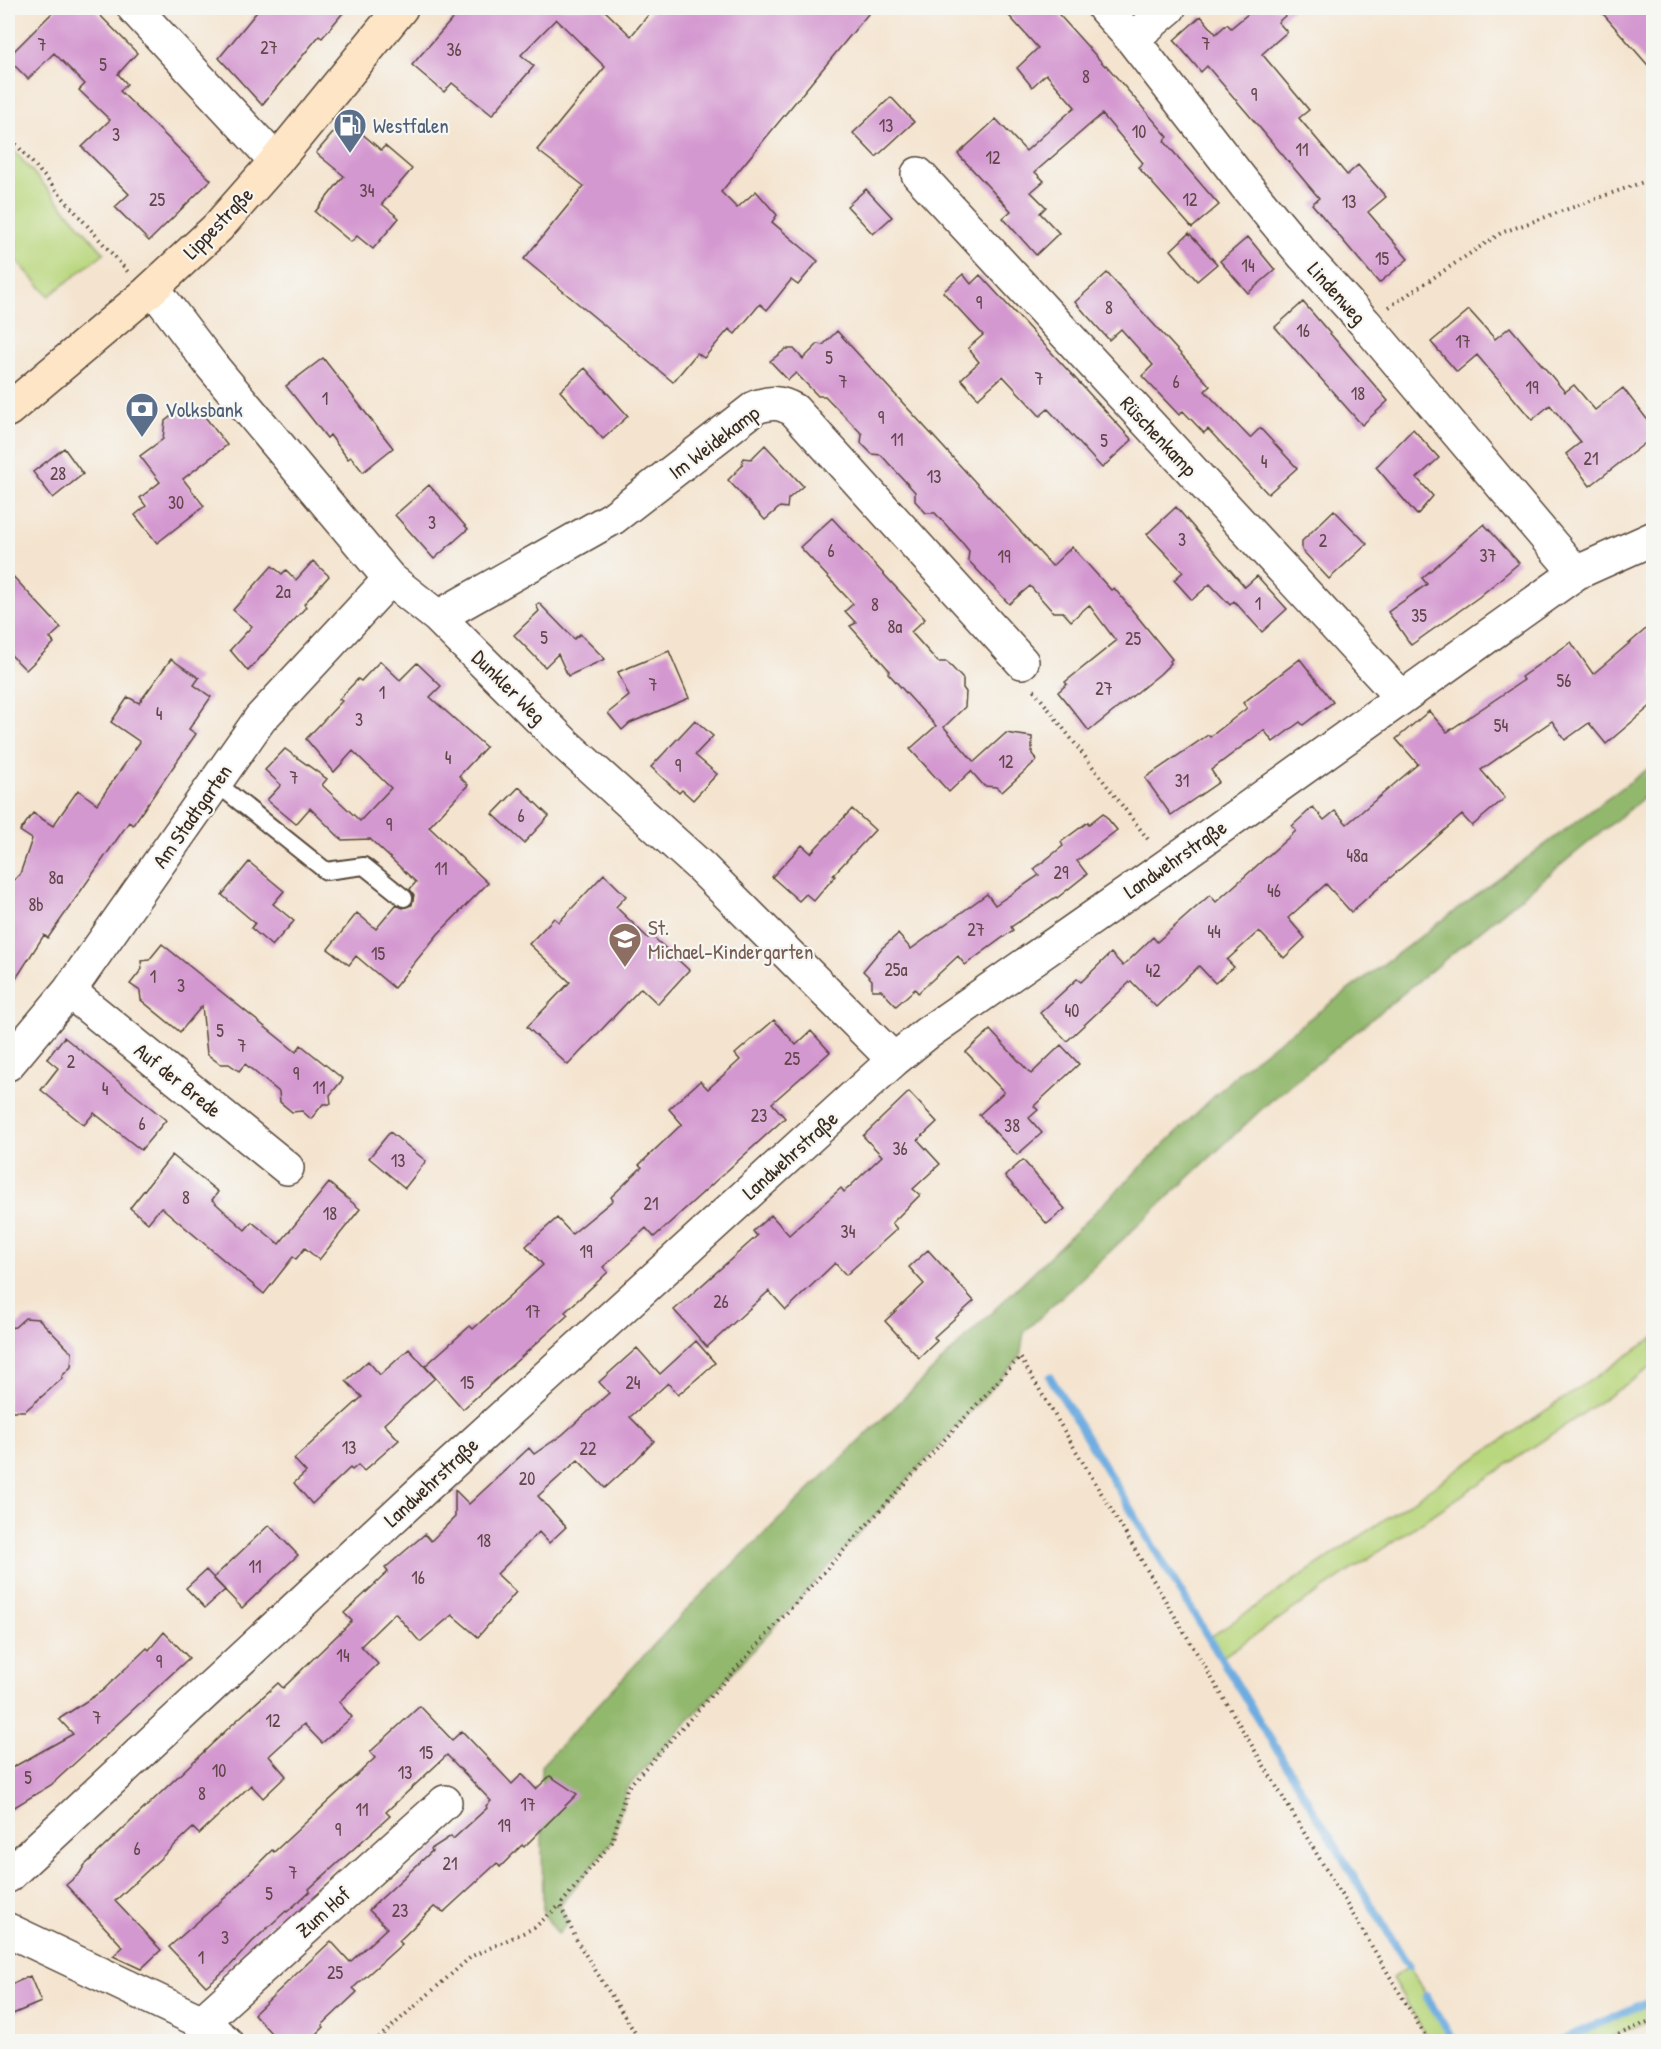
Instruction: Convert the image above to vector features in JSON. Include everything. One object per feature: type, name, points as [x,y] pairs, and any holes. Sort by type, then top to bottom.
[{"type":"main road","name":"Lippestraße","points":[[8,410],[150,291],[217,228],[276,161],[401,8]]},
{"type":"street","points":[[134,8],[276,161]]},
{"type":"street","name":"Lindenweg","points":[[1104,8],[1132,39],[1246,186],[1304,256],[1365,323],[1576,573]]},
{"type":"street","points":[[1132,39],[1169,8]]},
{"type":"street","name":"Rüschenkamp","points":[[918,174],[1401,697]]},
{"type":"street","name":"Dunkler Weg","points":[[150,291],[390,579],[438,616],[565,744],[701,867],[894,1060]]},
{"type":"street","name":"Im Weidekamp","points":[[438,616],[613,518],[756,407],[769,402],[782,404],[794,410],[1022,662]]},
{"type":"street","name":"Landwehrstraße","points":[[8,1876],[420,1492],[894,1060],[926,1034],[1168,865],[1576,573],[1653,538]]},
{"type":"street","name":"Am Stadtgarten","points":[[8,1064],[69,991],[260,719],[390,579]]},
{"type":"street","name":"Auf der Brede","points":[[69,991],[287,1168]]},
{"type":"street","name":"Zum Hof","points":[[8,1930],[214,2032],[445,1802]]},
{"type":"lane","points":[[215,782],[326,871],[363,866],[404,898]]},
{"type":"path","points":[[8,135],[150,291]]},
{"type":"path","points":[[1365,323],[1501,233],[1653,178]]},
{"type":"path","points":[[1022,662],[1032,687],[1168,865]]},
{"type":"path","points":[[374,2042],[472,1956],[534,1928],[560,1905],[612,1842],[627,1788],[1020,1358],[1429,2042]]},
{"type":"path","points":[[560,1905],[578,1943],[641,2042]]},
{"type":"path","points":[[1602,2042],[1653,2019]]},
{"type":"green space","points":[[8,144],[104,253],[49,296],[8,251]]},
{"type":"green space","points":[[1653,765],[1653,790],[1266,1105],[1024,1332],[1020,1357],[627,1788],[612,1842],[560,1905],[568,1923],[558,1934],[543,1913],[541,1766],[690,1606],[1244,1067]]},
{"type":"green space","points":[[1653,1338],[1653,1366],[1221,1658],[1209,1638]]},
{"type":"green space","points":[[1409,1967],[1454,2041],[1429,2041],[1392,1978]]},
{"type":"green space","points":[[1653,1999],[1653,2019],[1602,2041],[1558,2041]]},
{"type":"building","points":[[57,8],[93,8],[137,53],[118,74],[127,84],[120,91],[211,180],[149,241],[115,207],[129,194],[82,147],[110,120],[79,90],[85,84],[54,53],[28,79],[8,59]]},
{"type":"building","points":[[260,8],[347,8],[322,38],[319,36],[262,105],[219,58]]},
{"type":"building","points":[[462,8],[602,8],[631,36],[654,8],[873,8],[721,192],[737,208],[756,191],[777,215],[772,222],[818,261],[798,285],[791,280],[767,310],[760,304],[735,334],[729,329],[704,358],[697,353],[673,382],[524,259],[584,186],[537,150],[605,67],[556,19],[521,55],[534,66],[492,115],[452,83],[444,92],[412,65]]},
{"type":"building","points":[[1002,8],[1053,8],[1168,137],[1164,141],[1219,205],[1192,228],[1138,167],[1143,163],[1102,114],[1035,172],[1044,181],[1031,192],[1046,207],[1040,213],[1059,233],[1036,255],[1003,218],[1011,211],[958,154],[996,119],[1026,151],[1075,107],[1046,74],[1032,87],[1017,68],[1038,48]]},
{"type":"building","points":[[1255,8],[1294,8],[1278,22],[1287,32],[1262,54],[1309,110],[1299,118],[1347,175],[1358,165],[1386,197],[1368,212],[1408,259],[1379,283],[1312,204],[1319,198],[1260,128],[1207,66],[1201,72],[1174,40],[1201,16],[1216,34],[1227,24],[1231,28]]},
{"type":"building","points":[[1598,8],[1653,8],[1653,71]]},
{"type":"building","points":[[891,97],[914,122],[876,157],[853,133]]},
{"type":"building","points":[[345,119],[381,150],[385,146],[412,169],[382,204],[399,218],[373,249],[357,236],[351,242],[315,212],[344,176],[316,153]]},
{"type":"building","points":[[866,189],[892,217],[873,234],[847,206]]},
{"type":"building","points":[[1189,233],[1217,264],[1197,281],[1171,250]]},
{"type":"building","points":[[1248,237],[1275,270],[1248,293],[1220,261]]},
{"type":"building","points":[[1107,273],[1210,386],[1205,391],[1250,438],[1260,428],[1297,468],[1268,494],[1208,429],[1204,433],[1183,411],[1179,415],[1142,376],[1153,365],[1121,329],[1109,340],[1075,302]]},
{"type":"building","points":[[963,274],[971,284],[980,275],[1132,440],[1102,468],[1048,409],[1040,416],[1003,376],[978,398],[961,379],[979,362],[968,348],[983,335],[943,292]]},
{"type":"building","points":[[1303,302],[1388,401],[1362,425],[1275,327]]},
{"type":"building","points":[[1469,310],[1495,339],[1510,327],[1565,392],[1574,385],[1595,410],[1623,388],[1653,427],[1653,437],[1590,486],[1566,454],[1581,442],[1550,405],[1532,420],[1477,355],[1457,372],[1431,342]]},
{"type":"building","points":[[837,331],[1052,566],[1072,547],[1111,590],[1114,588],[1172,659],[1160,674],[1089,731],[1058,692],[1067,684],[1065,682],[1116,641],[1089,605],[1071,621],[1063,612],[1053,612],[1030,586],[1009,604],[968,560],[969,551],[961,541],[935,513],[926,513],[915,501],[915,492],[881,455],[872,454],[861,443],[862,434],[825,396],[818,396],[796,373],[788,380],[770,361],[786,349],[794,349],[803,359],[818,344],[823,345]]},
{"type":"building","points":[[323,358],[393,448],[363,472],[351,457],[348,459],[330,435],[327,438],[286,386]]},
{"type":"building","points":[[585,368],[628,416],[603,439],[560,391]]},
{"type":"building","points":[[179,410],[202,413],[227,445],[183,479],[204,506],[157,543],[135,515],[146,506],[140,498],[160,482],[140,456],[163,439],[165,421]]},
{"type":"building","points":[[1413,429],[1439,458],[1417,478],[1433,496],[1417,515],[1376,467]]},
{"type":"building","points":[[765,445],[803,486],[788,499],[787,508],[780,507],[765,520],[728,480],[742,466],[743,458],[751,459]]},
{"type":"building","points":[[64,448],[83,474],[53,498],[33,472]]},
{"type":"building","points":[[429,485],[468,529],[434,559],[395,515]]},
{"type":"building","points":[[1176,507],[1245,587],[1257,576],[1287,609],[1262,632],[1234,601],[1230,605],[1210,584],[1192,600],[1174,580],[1183,572],[1147,534]]},
{"type":"building","points":[[1334,510],[1367,544],[1329,579],[1302,550],[1302,541]]},
{"type":"building","points":[[832,518],[925,619],[911,632],[938,662],[947,662],[963,679],[963,688],[966,692],[965,707],[944,727],[974,762],[1006,733],[1032,737],[1032,754],[1037,760],[1002,792],[996,787],[984,786],[971,771],[949,792],[910,749],[936,726],[888,673],[890,671],[850,626],[856,623],[845,611],[853,604],[800,547]]},
{"type":"building","points":[[1484,524],[1519,563],[1479,597],[1411,645],[1388,612],[1427,584],[1422,578]]},
{"type":"building","points":[[313,561],[329,576],[304,604],[306,607],[248,671],[230,650],[252,626],[233,610],[272,566],[282,574],[286,570],[296,580]]},
{"type":"building","points":[[8,571],[61,628],[50,638],[54,643],[26,670],[8,652]]},
{"type":"building","points":[[539,603],[574,639],[580,634],[605,659],[568,676],[558,654],[545,667],[514,635],[539,611],[536,605]]},
{"type":"building","points":[[1653,623],[1653,704],[1606,744],[1589,723],[1565,740],[1552,721],[1481,770],[1505,798],[1472,826],[1462,815],[1351,912],[1326,884],[1288,918],[1305,938],[1284,958],[1259,931],[1227,960],[1234,967],[1215,983],[1199,966],[1156,1007],[1131,981],[1067,1041],[1040,1013],[1077,979],[1081,982],[1111,953],[1123,966],[1153,937],[1157,942],[1210,895],[1216,902],[1296,831],[1292,826],[1313,807],[1324,820],[1335,811],[1347,824],[1418,764],[1396,739],[1429,711],[1447,732],[1524,680],[1521,677],[1571,642],[1593,674]]},
{"type":"building","points":[[669,651],[689,698],[630,723],[622,730],[608,713],[629,696],[618,672]]},
{"type":"building","points":[[171,659],[199,678],[194,685],[211,697],[189,729],[196,734],[133,825],[129,822],[48,938],[44,935],[8,991],[8,886],[20,874],[32,839],[20,831],[33,813],[53,826],[78,790],[97,804],[140,742],[111,722],[128,697],[139,703]]},
{"type":"building","points":[[1300,659],[1333,702],[1303,725],[1300,722],[1273,742],[1264,730],[1211,770],[1219,782],[1171,815],[1145,778],[1208,735],[1210,737],[1247,708],[1243,703]]},
{"type":"building","points":[[380,661],[400,680],[417,663],[441,686],[430,697],[486,747],[459,776],[468,785],[429,827],[488,883],[438,934],[394,988],[356,956],[349,965],[328,949],[357,913],[376,929],[396,905],[403,908],[412,905],[414,895],[410,889],[416,882],[370,839],[342,840],[310,808],[296,824],[267,800],[281,785],[265,770],[285,749],[327,779],[322,785],[360,821],[391,788],[353,751],[334,772],[306,739],[342,701],[339,699]]},
{"type":"building","points":[[695,720],[713,736],[695,755],[717,774],[693,800],[682,790],[679,793],[651,767]]},
{"type":"building","points":[[519,787],[549,816],[524,843],[493,814]]},
{"type":"building","points":[[852,809],[875,830],[833,875],[835,876],[814,901],[806,894],[799,901],[772,877],[802,845],[811,853]]},
{"type":"building","points":[[1103,813],[1117,830],[1077,861],[1087,874],[1057,898],[1011,927],[1013,930],[965,965],[958,956],[918,993],[915,989],[896,1006],[881,990],[872,990],[872,980],[863,971],[882,948],[898,934],[911,949],[987,894],[995,905],[1039,875],[1034,869],[1063,846],[1061,842]]},
{"type":"building","points":[[249,862],[284,891],[273,904],[294,921],[272,946],[251,928],[255,923],[222,895]]},
{"type":"building","name":"St. Michael-Kindergarten","points":[[604,874],[626,896],[616,907],[648,938],[651,935],[689,970],[658,1004],[641,988],[568,1065],[527,1027],[570,982],[529,944],[554,918],[559,922]]},
{"type":"building","points":[[162,944],[296,1052],[301,1045],[343,1079],[330,1095],[331,1104],[323,1104],[311,1119],[302,1111],[292,1112],[280,1102],[279,1092],[245,1064],[239,1071],[229,1064],[220,1064],[207,1054],[202,1006],[180,1032],[141,1000],[140,991],[130,984],[142,969],[141,961],[149,960]]},
{"type":"building","points":[[774,1020],[796,1045],[811,1031],[830,1052],[772,1103],[785,1118],[654,1237],[646,1228],[603,1267],[608,1272],[565,1312],[568,1315],[463,1409],[425,1366],[470,1326],[473,1329],[543,1265],[526,1246],[557,1218],[572,1234],[613,1200],[611,1197],[642,1167],[639,1165],[682,1124],[669,1109],[700,1081],[708,1089],[740,1060],[735,1054]]},
{"type":"building","points":[[990,1030],[1031,1074],[1061,1045],[1079,1064],[1034,1106],[1038,1110],[1029,1118],[1042,1133],[1017,1155],[979,1115],[1004,1092],[966,1052]]},
{"type":"building","points":[[64,1037],[166,1120],[141,1150],[94,1113],[84,1125],[41,1090],[58,1068],[47,1059]]},
{"type":"building","points":[[909,1092],[937,1122],[918,1140],[940,1164],[913,1189],[920,1195],[892,1223],[897,1229],[846,1275],[835,1263],[786,1310],[769,1291],[707,1347],[674,1310],[757,1236],[753,1231],[771,1215],[789,1235],[841,1188],[844,1192],[882,1156],[863,1136]]},
{"type":"building","points":[[390,1132],[426,1161],[405,1188],[369,1158]]},
{"type":"building","points":[[172,1155],[218,1192],[212,1200],[245,1230],[252,1222],[279,1244],[329,1183],[360,1209],[319,1260],[305,1248],[296,1259],[293,1257],[264,1294],[161,1207],[148,1223],[130,1208]]},
{"type":"building","points":[[1023,1160],[1065,1209],[1047,1224],[1005,1176]]},
{"type":"building","points":[[928,1250],[974,1301],[934,1337],[937,1341],[919,1358],[885,1321],[924,1284],[909,1267]]},
{"type":"building","points":[[25,1318],[39,1319],[72,1353],[71,1367],[62,1379],[25,1411],[8,1411],[8,1328],[15,1327]]},
{"type":"building","points":[[696,1341],[715,1363],[678,1395],[668,1383],[630,1417],[654,1441],[636,1460],[605,1488],[578,1460],[538,1496],[566,1527],[549,1543],[539,1532],[497,1574],[516,1592],[478,1637],[452,1615],[420,1642],[395,1613],[361,1646],[378,1664],[339,1702],[352,1717],[322,1743],[304,1724],[269,1756],[286,1776],[263,1798],[251,1785],[199,1834],[193,1828],[115,1901],[161,1950],[141,1969],[113,1956],[123,1947],[66,1885],[80,1873],[84,1866],[235,1722],[278,1683],[283,1688],[352,1621],[344,1613],[388,1572],[385,1568],[425,1534],[431,1541],[455,1517],[455,1490],[469,1504],[529,1448],[534,1454],[562,1435],[609,1393],[599,1382],[637,1348],[660,1374]]},
{"type":"building","points":[[409,1349],[435,1378],[384,1424],[399,1440],[364,1471],[358,1465],[352,1470],[350,1468],[312,1504],[294,1483],[306,1472],[294,1459],[362,1397],[346,1381],[368,1361],[380,1375]]},
{"type":"building","points":[[269,1525],[298,1555],[242,1608],[213,1578]]},
{"type":"building","points":[[206,1570],[225,1590],[205,1608],[186,1588]]},
{"type":"building","points":[[164,1632],[189,1658],[51,1785],[8,1811],[8,1770],[73,1734],[59,1719],[102,1691],[147,1648],[149,1650]]},
{"type":"building","points":[[420,1706],[452,1740],[462,1731],[512,1784],[522,1774],[536,1789],[550,1776],[577,1794],[524,1847],[522,1845],[500,1867],[497,1863],[444,1912],[434,1907],[399,1941],[402,1944],[353,1988],[357,1992],[322,2025],[324,2027],[309,2042],[279,2042],[254,2014],[331,1941],[350,1962],[387,1928],[369,1910],[432,1851],[431,1849],[451,1836],[453,1839],[487,1808],[486,1806],[491,1801],[447,1755],[386,1812],[390,1816],[206,1986],[169,1947],[228,1895],[272,1850],[274,1852],[375,1758],[370,1752]]},
{"type":"building","points":[[30,1976],[41,2002],[8,2016],[8,1986]]},
{"type":"waterway","points":[[1050,1377],[1409,1967]]},
{"type":"waterway","points":[[1426,1996],[1454,2042]]},
{"type":"waterway","points":[[1558,2042],[1654,1999]]},
{"type":"place","name":"Westfalen","points":[[350,154]]},
{"type":"place","name":"Volksbank","points":[[142,438]]},
{"type":"place","name":"St. Michael-Kindergarten","points":[[625,968]]}]
